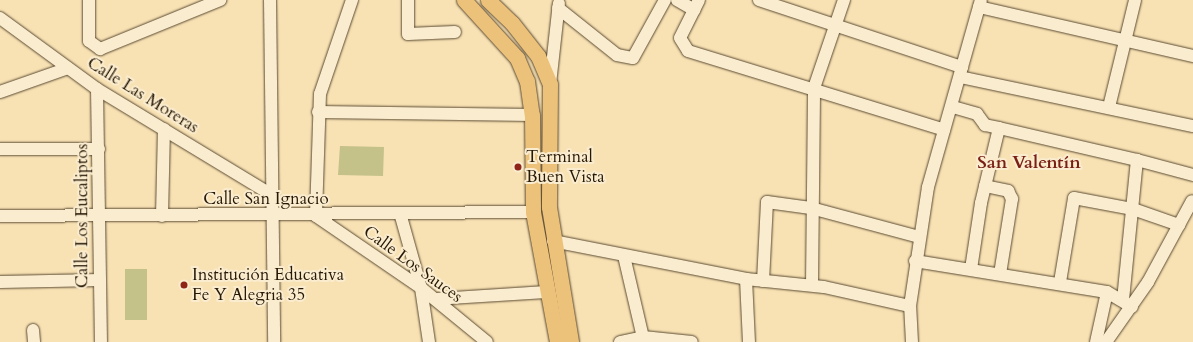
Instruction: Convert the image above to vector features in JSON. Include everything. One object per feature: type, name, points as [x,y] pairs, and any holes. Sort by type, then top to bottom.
[{"type":"main road","points":[[464,0],[517,58],[527,81],[532,115],[533,212],[557,342]]},
{"type":"main road","points":[[488,0],[512,23],[538,56],[550,84],[549,207],[553,241],[571,342]]},
{"type":"street","points":[[89,0],[89,41],[100,49],[220,0]]},
{"type":"street","points":[[270,0],[274,342]]},
{"type":"street","points":[[316,216],[318,112],[326,74],[352,0]]},
{"type":"street","points":[[408,0],[408,34],[455,32]]},
{"type":"street","points":[[559,4],[617,55],[633,58],[665,0]]},
{"type":"street","points":[[677,0],[697,5],[680,38],[688,51],[814,88],[944,130]]},
{"type":"street","points":[[759,0],[961,72],[1193,126]]},
{"type":"street","points":[[812,285],[811,208],[814,88],[844,0]]},
{"type":"street","points":[[1109,107],[1135,0]]},
{"type":"street","points":[[912,342],[910,306],[915,261],[928,187],[944,130],[953,107],[961,72],[981,2],[1193,56]]},
{"type":"street","points":[[550,84],[559,4]]},
{"type":"street","name":"Calle Las Moreras","points":[[0,18],[98,89],[272,195]]},
{"type":"street","points":[[0,92],[68,68]]},
{"type":"street","name":"Calle Los Eucaliptos","points":[[98,89],[101,342]]},
{"type":"street","points":[[953,107],[977,114],[985,125],[1137,160],[1193,175]]},
{"type":"street","points":[[318,112],[532,115]]},
{"type":"street","points":[[971,270],[985,186],[999,128]]},
{"type":"street","points":[[162,216],[164,129]]},
{"type":"street","points":[[0,149],[99,149]]},
{"type":"street","points":[[1127,303],[1137,160]]},
{"type":"street","points":[[985,186],[1008,191],[1012,199],[1000,274]]},
{"type":"street","points":[[1060,282],[1074,198],[1133,209],[1179,225]]},
{"type":"street","points":[[1106,342],[1127,303],[1179,225],[1192,201]]},
{"type":"street","points":[[763,281],[767,202],[811,208],[920,237]]},
{"type":"street","name":"Calle San Ignacio","points":[[0,216],[316,216],[400,213],[533,212]]},
{"type":"street","points":[[400,213],[421,288],[429,342]]},
{"type":"street","name":"Calle Los Sauces","points":[[316,216],[436,299],[487,342]]},
{"type":"street","points":[[553,241],[746,279],[812,285],[910,306]]},
{"type":"street","points":[[624,256],[644,340]]},
{"type":"street","points":[[915,261],[1060,282],[1108,292],[1127,303]]},
{"type":"street","points":[[746,279],[749,342]]},
{"type":"street","points":[[0,282],[100,280]]},
{"type":"street","points":[[436,299],[548,292]]},
{"type":"street","points":[[1096,342],[1108,292]]},
{"type":"street","points":[[620,342],[644,340],[692,342]]},
{"type":"shaded area","points":[[340,146],[384,147],[383,176],[338,175]]},
{"type":"shaded area","points":[[125,269],[147,269],[147,320],[125,320]]},
{"type":"place","name":"Terminal Buen Vista","points":[[518,167]]},
{"type":"place","name":"Institución Educativa Fe Y Alegria 35","points":[[184,285]]},
{"type":"district","name":"San Valentín","points":[[1029,163]]}]
